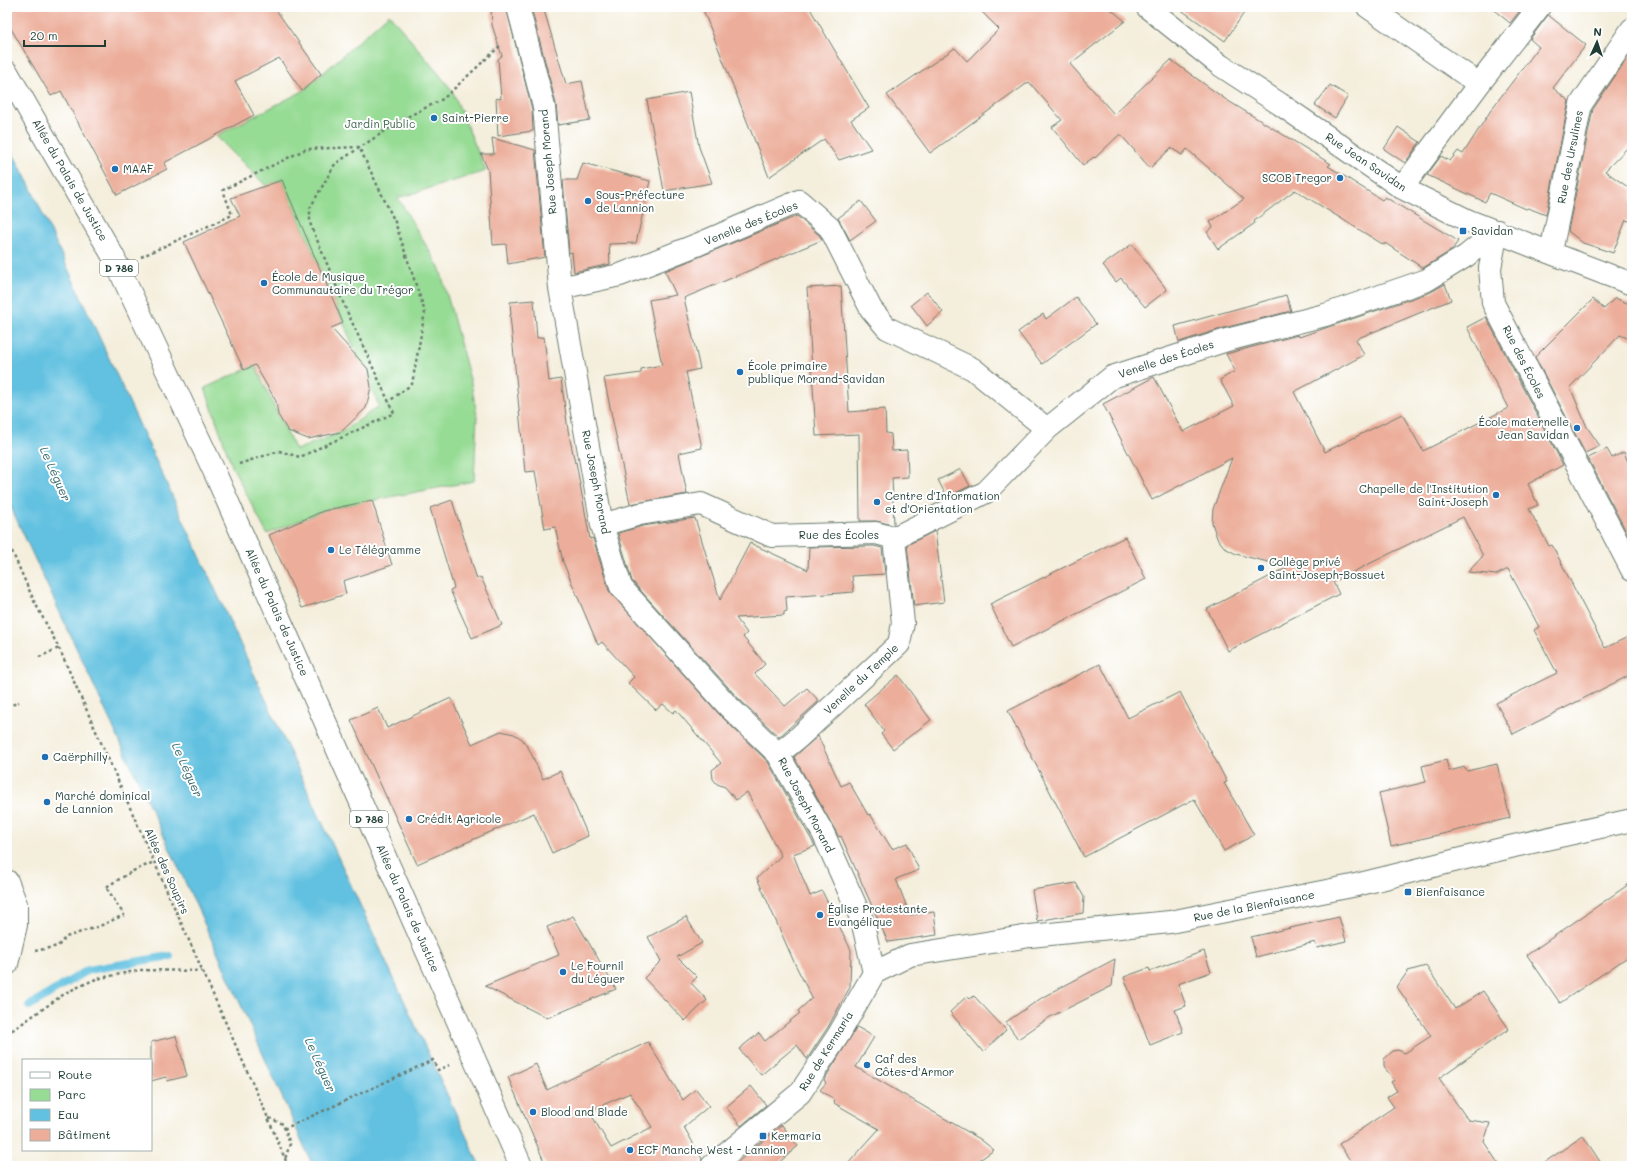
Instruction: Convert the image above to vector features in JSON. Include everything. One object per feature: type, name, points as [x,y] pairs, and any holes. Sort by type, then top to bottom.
[{"type":"street","name":"Rue Jean Savidan","points":[[1147,7],[1220,65],[1280,104],[1402,188],[1469,221],[1632,284]]},
{"type":"street","points":[[1368,7],[1479,84]]},
{"type":"street","points":[[1402,188],[1479,84],[1539,7]]},
{"type":"street","name":"Rue Joseph Morand","points":[[520,17],[544,107],[560,288],[602,525],[621,587],[728,706],[778,754],[822,833],[862,920],[874,973]]},
{"type":"street","name":"Rue des Ursulines","points":[[1551,252],[1581,104],[1632,29]]},
{"type":"street","name":"Allée du Palais de Justice","points":[[7,72],[114,256],[216,473],[521,1166]]},
{"type":"street","name":"Venelle des Écoles","points":[[560,288],[620,275],[699,244],[800,201],[830,228],[871,309],[887,328],[973,369],[1047,429],[1112,377],[1227,340],[1325,315],[1426,280],[1466,256],[1497,231]]},
{"type":"street","name":"Rue des Écoles","points":[[1497,231],[1490,268],[1493,303],[1632,570]]},
{"type":"street","name":"Rue des Écoles","points":[[602,525],[640,514],[701,504],[772,536],[876,533],[894,538],[986,492],[1047,429]]},
{"type":"street","name":"Venelle du Temple","points":[[778,754],[799,737],[900,644],[903,623],[894,538]]},
{"type":"street","name":"Rue de la Bienfaisance","points":[[874,973],[910,955],[1030,936],[1170,922],[1352,886],[1514,846],[1632,820]]},
{"type":"street","points":[[7,881],[16,904],[16,925],[8,961]]},
{"type":"street","name":"Rue de Kermaria","points":[[712,1166],[800,1093],[839,1034],[874,973]]},
{"type":"path","points":[[232,466],[279,451],[300,457],[394,413],[345,307],[310,223],[310,208],[335,164],[403,119],[443,99],[520,17]]},
{"type":"path","points":[[137,259],[232,215],[223,190],[306,149],[359,147]]},
{"type":"path","points":[[359,147],[395,222],[425,312],[412,384],[388,402]]},
{"type":"path","name":"Allée des Soupirs","points":[[7,540],[34,601],[59,648],[288,1166]]},
{"type":"path","points":[[39,657],[59,648]]},
{"type":"path","points":[[7,707],[19,702]]},
{"type":"path","points":[[8,961],[58,946],[66,937],[100,926],[124,914],[106,887],[133,871],[154,862]]},
{"type":"path","points":[[7,1034],[67,992],[96,980],[140,970],[202,971]]},
{"type":"path","points":[[284,1129],[434,1060],[438,1070]]},
{"type":"path","points":[[268,1118],[283,1124],[290,1144],[285,1160]]},
{"type":"green space","name":"Jardin Public","points":[[389,14],[452,90],[486,171],[398,198],[440,269],[471,383],[477,415],[474,481],[328,509],[267,534],[232,466],[205,388],[255,365],[296,450],[342,432],[379,406],[282,180],[266,186],[216,136],[303,91]]},
{"type":"water","name":"Le Léguer","points":[[7,142],[29,184],[480,1166],[313,1166],[200,914],[7,499]]},
{"type":"building","points":[[15,7],[274,7],[321,74],[302,91],[279,58],[235,81],[254,115],[164,163],[167,169],[117,195],[61,91],[51,96],[7,22],[7,14]]},
{"type":"building","points":[[491,7],[506,7],[532,109],[533,131],[498,136],[496,98],[501,99],[498,59],[502,56],[492,25]]},
{"type":"building","points":[[531,7],[543,7],[566,84],[582,81],[590,120],[558,125],[556,104]]},
{"type":"building","points":[[702,7],[809,7],[869,108],[851,120],[871,149],[839,160],[824,139],[769,177]]},
{"type":"building","points":[[977,7],[1108,7],[1125,21],[1070,64],[1114,114],[1171,60],[1225,99],[1331,164],[1328,166],[1382,200],[1385,197],[1458,241],[1452,250],[1423,268],[1385,243],[1384,245],[1295,190],[1254,221],[1255,223],[1218,249],[1207,232],[1213,227],[1210,222],[1244,199],[1187,149],[1182,155],[1171,148],[1150,168],[1120,134],[1095,158],[1094,157],[1083,165],[1052,127],[1062,120],[1029,82],[930,153],[887,95],[955,48],[967,61],[999,29]]},
{"type":"building","points":[[1177,7],[1248,7],[1225,41]]},
{"type":"building","points":[[1490,7],[1523,7],[1510,23]]},
{"type":"building","points":[[1548,15],[1586,45],[1553,88],[1569,101],[1546,215],[1528,208],[1526,209],[1490,193],[1485,202],[1427,175],[1441,156],[1450,161],[1458,151],[1463,154],[1493,107],[1539,47],[1530,39]]},
{"type":"building","points":[[1632,51],[1632,143],[1605,171],[1632,190],[1632,222],[1626,220],[1613,253],[1583,243],[1568,231],[1593,109]]},
{"type":"building","points":[[1330,85],[1348,96],[1335,118],[1315,105]]},
{"type":"building","points":[[689,92],[699,147],[712,183],[664,191],[647,100]]},
{"type":"building","points":[[1398,127],[1420,142],[1405,163],[1384,149]]},
{"type":"building","points":[[492,138],[535,150],[545,257],[508,264],[506,244],[493,245],[488,170],[481,154],[494,154]]},
{"type":"building","points":[[583,163],[650,181],[636,243],[609,244],[610,264],[574,272],[572,252],[569,253],[563,180],[577,180]]},
{"type":"building","name":"École de Musique Communautaire du Trégor","points":[[282,180],[343,323],[331,328],[368,369],[371,387],[366,408],[341,432],[308,439],[288,431],[278,415],[276,401],[255,365],[244,370],[184,242],[240,216],[231,198]]},
{"type":"building","points":[[861,201],[876,221],[850,240],[838,218]]},
{"type":"building","points":[[797,216],[820,236],[822,240],[684,298],[700,369],[686,372],[702,448],[679,453],[687,494],[630,504],[604,378],[641,373],[641,369],[662,365],[649,300],[676,295],[665,271]]},
{"type":"building","points":[[1132,244],[1167,290],[1145,307],[1121,278],[1116,282],[1103,265]]},
{"type":"building","points":[[1445,284],[1451,300],[1356,339],[1364,355],[1294,392],[1325,452],[1402,414],[1423,451],[1508,408],[1467,327],[1486,317],[1563,465],[1528,484],[1538,505],[1529,509],[1549,546],[1552,545],[1605,648],[1632,635],[1632,674],[1513,734],[1496,703],[1557,673],[1534,630],[1539,627],[1508,569],[1496,575],[1468,572],[1483,556],[1463,517],[1333,582],[1339,594],[1228,651],[1207,609],[1288,567],[1236,554],[1225,548],[1217,538],[1212,523],[1213,509],[1232,458],[1152,500],[1103,404],[1154,377],[1183,432],[1234,406],[1220,380],[1235,371],[1226,354],[1298,335],[1299,337],[1431,292]]},
{"type":"building","points":[[841,286],[849,412],[885,409],[886,433],[891,434],[892,451],[907,450],[908,477],[892,478],[893,525],[876,521],[860,521],[859,434],[816,436],[807,288]]},
{"type":"building","points":[[927,292],[943,312],[927,326],[911,305]]},
{"type":"building","points":[[1286,295],[1291,311],[1224,328],[1179,342],[1175,326]]},
{"type":"building","points":[[1076,297],[1096,324],[1042,364],[1018,332],[1043,314],[1046,319]]},
{"type":"building","points":[[1615,298],[1632,305],[1632,340],[1620,335],[1570,387],[1587,427],[1600,446],[1585,453],[1535,357],[1593,299],[1604,309]]},
{"type":"building","points":[[534,300],[537,338],[544,337],[549,381],[561,379],[568,430],[575,463],[576,462],[590,539],[593,538],[609,591],[719,714],[768,762],[815,846],[793,854],[810,896],[822,891],[851,950],[850,987],[828,1027],[807,1059],[797,1045],[761,1075],[739,1049],[759,1033],[765,1041],[800,1013],[798,1011],[812,998],[794,962],[757,878],[781,856],[747,792],[736,800],[725,787],[717,784],[713,779],[712,770],[721,763],[676,710],[673,713],[663,704],[656,710],[628,683],[634,677],[602,642],[598,645],[563,562],[555,527],[545,529],[535,471],[525,472],[510,315],[510,302]]},
{"type":"building","points":[[1607,449],[1612,458],[1624,452],[1632,472],[1632,543],[1588,458]]},
{"type":"building","points":[[961,469],[970,486],[947,497],[938,480]]},
{"type":"building","name":"Le Télégramme","points":[[372,500],[392,565],[343,581],[346,594],[302,608],[269,535],[323,511]]},
{"type":"building","points":[[452,500],[477,579],[481,577],[502,625],[472,638],[450,590],[454,588],[430,508]]},
{"type":"building","points":[[695,518],[720,600],[750,543],[808,570],[809,547],[874,546],[882,548],[885,574],[852,576],[854,592],[786,597],[787,611],[784,612],[784,615],[736,618],[747,633],[743,637],[765,664],[755,674],[785,706],[807,688],[819,701],[779,737],[737,697],[632,581],[618,533],[643,526]]},
{"type":"building","points":[[935,531],[944,602],[914,606],[907,545]]},
{"type":"building","points":[[1125,537],[1146,579],[1011,647],[990,604]]},
{"type":"building","points":[[1100,664],[1128,718],[1180,692],[1227,782],[1224,783],[1254,835],[1224,851],[1194,799],[1084,857],[1008,711]]},
{"type":"building","points":[[898,675],[931,720],[893,749],[881,734],[884,731],[864,704]]},
{"type":"building","points":[[451,698],[472,744],[501,731],[514,734],[522,739],[529,749],[543,779],[560,771],[588,836],[552,853],[534,813],[417,864],[351,720],[378,708],[387,728]]},
{"type":"building","points":[[818,736],[841,786],[849,782],[868,815],[870,814],[892,849],[907,843],[919,870],[896,879],[910,915],[934,912],[937,935],[888,942],[841,836],[839,837],[794,757]]},
{"type":"building","points":[[1446,760],[1449,771],[1465,767],[1467,771],[1497,764],[1510,818],[1391,846],[1379,793],[1426,782],[1422,766]]},
{"type":"building","points":[[1632,882],[1632,954],[1560,1003],[1527,955]]},
{"type":"building","points":[[1076,883],[1084,897],[1083,913],[1037,921],[1032,890]]},
{"type":"building","name":"Le Fournil du Léguer","points":[[573,916],[616,989],[547,1018],[485,986],[559,955],[547,927]]},
{"type":"building","points":[[686,917],[702,943],[677,957],[697,977],[691,983],[707,1000],[685,1021],[644,978],[661,961],[648,937]]},
{"type":"building","points":[[1339,917],[1346,941],[1317,948],[1315,942],[1256,957],[1251,937]]},
{"type":"building","points":[[1204,951],[1211,972],[1178,984],[1186,1006],[1175,1010],[1183,1032],[1150,1045],[1124,977],[1149,968],[1150,971]]},
{"type":"building","points":[[1115,959],[1112,986],[1050,1017],[1018,1039],[1006,1022],[1043,997]]},
{"type":"building","points":[[1426,966],[1455,1009],[1483,991],[1509,1029],[1439,1078],[1468,1120],[1490,1123],[1484,1142],[1500,1166],[1354,1166],[1339,1144],[1394,1107],[1387,1097],[1397,1091],[1391,1082],[1394,1080],[1384,1067],[1384,1059],[1393,1051],[1398,1050],[1405,1053],[1431,1036],[1397,987],[1408,971]]},
{"type":"building","points":[[967,996],[970,999],[974,996],[1006,1030],[983,1052],[950,1012]]},
{"type":"building","points":[[857,1027],[874,1037],[856,1067],[980,1139],[994,1150],[971,1166],[846,1166],[879,1129],[834,1103],[835,1100],[820,1090],[826,1083],[824,1080]]},
{"type":"building","points":[[176,1036],[187,1076],[167,1081],[166,1077],[152,1081],[151,1042]]},
{"type":"building","points":[[648,1042],[683,1100],[696,1089],[709,1106],[684,1127],[702,1159],[700,1166],[546,1166],[508,1077],[536,1064],[547,1090]],"holes":[[[630,1093],[652,1127],[611,1148],[589,1111]]]},
{"type":"building","points":[[751,1086],[766,1105],[741,1126],[726,1107]]},
{"type":"building","points":[[782,1125],[798,1146],[775,1166],[733,1166]]},
{"type":"building","points":[[1583,1136],[1603,1166],[1539,1166]]},
{"type":"waterway","points":[[29,1006],[88,970],[170,956]]},
{"type":"place","name":"Saint-Pierre","points":[[434,118]]},
{"type":"place","name":"MAAF","points":[[115,169]]},
{"type":"place","name":"SCOB Tregor","points":[[1340,178]]},
{"type":"place","name":"Sous-Préfecture de Lannion","points":[[588,201]]},
{"type":"place","name":"Savidan","points":[[1463,231]]},
{"type":"place","name":"École de Musique Communautaire du Trégor","points":[[264,283]]},
{"type":"place","name":"École primaire publique Morand-Savidan","points":[[740,372]]},
{"type":"place","name":"École maternelle Jean Savidan","points":[[1577,428]]},
{"type":"place","name":"Chapelle de l'Institution Saint-Joseph","points":[[1496,495]]},
{"type":"place","name":"Centre d'Information et d'Orientation","points":[[877,502]]},
{"type":"place","name":"Le Télégramme","points":[[331,550]]},
{"type":"place","name":"Collège privé Saint-Joseph-Bossuet","points":[[1261,568]]},
{"type":"place","name":"Caërphilly","points":[[45,757]]},
{"type":"place","name":"Marché dominical de Lannion","points":[[47,802]]},
{"type":"place","name":"Crédit Agricole","points":[[409,819]]},
{"type":"place","name":"Bienfaisance","points":[[1408,892]]},
{"type":"place","name":"Église Protestante Evangélique","points":[[820,915]]},
{"type":"place","name":"Le Fournil du Léguer","points":[[563,972]]},
{"type":"place","name":"Caf des Côtes-d'Armor","points":[[867,1065]]},
{"type":"place","name":"Blood and Blade","points":[[533,1112]]},
{"type":"place","name":"Kermaria","points":[[763,1136]]},
{"type":"place","name":"ECF Manche West - Lannion","points":[[630,1150]]}]
